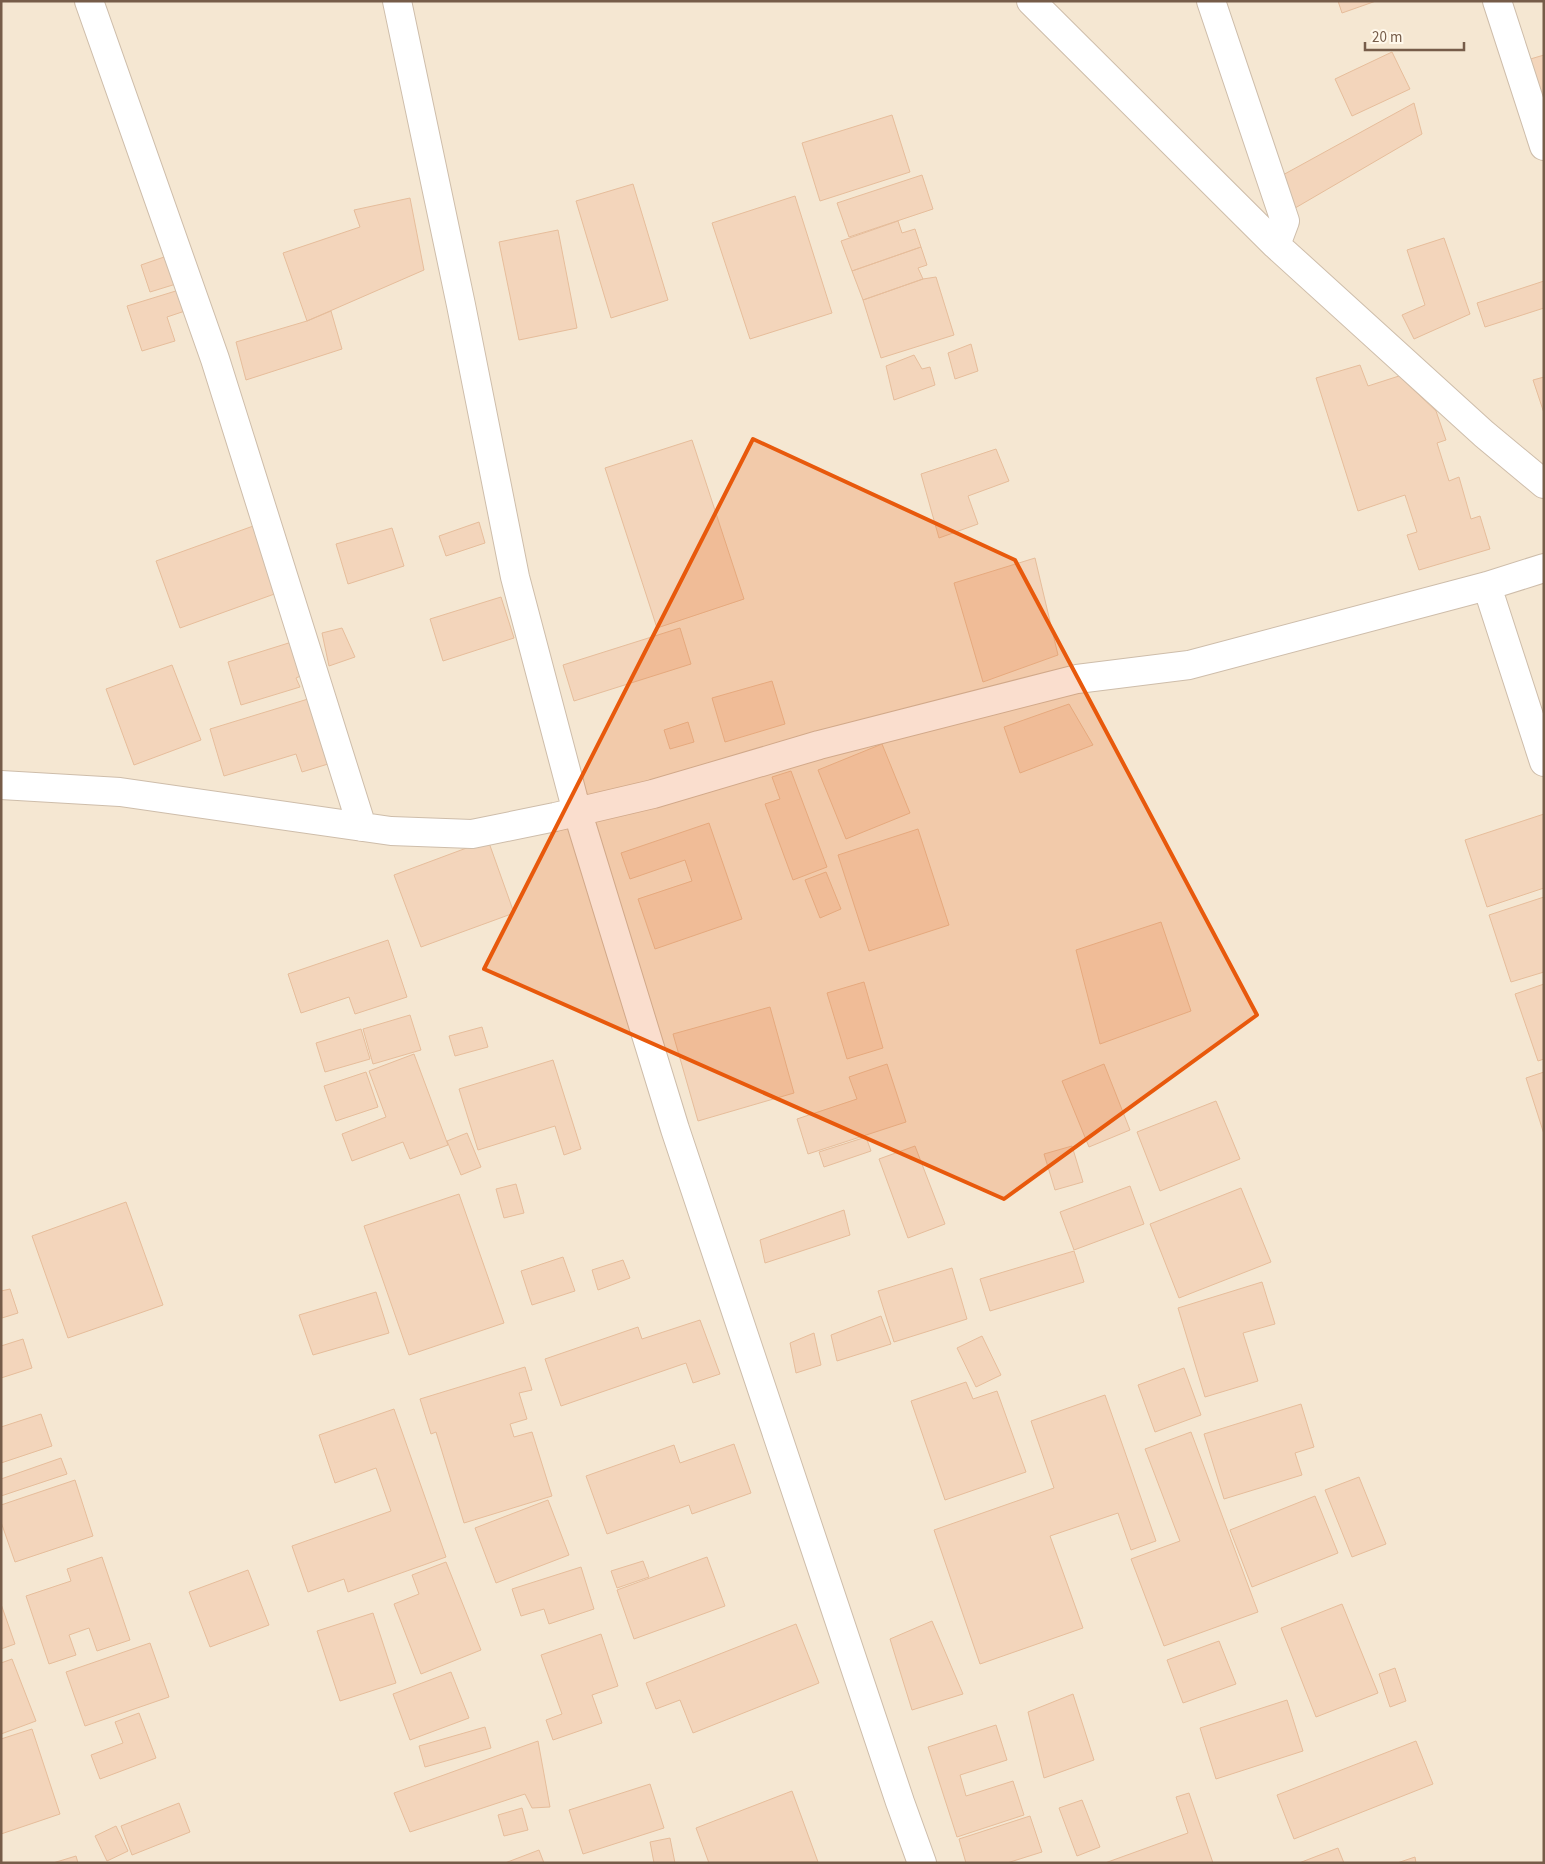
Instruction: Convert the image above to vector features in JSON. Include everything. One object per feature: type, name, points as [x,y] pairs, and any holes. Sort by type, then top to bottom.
[{"type":"street","points":[[88,1],[215,359],[362,827]]},
{"type":"street","points":[[397,1],[461,305],[514,577],[577,812],[675,1129],[922,1863]]},
{"type":"street","points":[[1031,1],[1276,245],[1484,434],[1544,484]]},
{"type":"street","points":[[1211,1],[1285,221],[1276,245]]},
{"type":"street","points":[[1497,1],[1544,146]]},
{"type":"street","points":[[1,785],[120,792],[391,831],[472,834],[653,794],[818,745],[1077,679],[1189,665],[1487,586],[1544,568]]},
{"type":"street","points":[[1487,586],[1544,762]]},
{"type":"highlighted area","points":[[753,439],[1015,560],[1257,1015],[1004,1199],[484,969]]},
{"type":"shaded area","points":[[1,1],[1544,1],[1544,1863],[1,1863]]},
{"type":"building","points":[[1338,1],[1376,1],[1342,13]]},
{"type":"building","points":[[1392,52],[1410,89],[1352,116],[1335,79]]},
{"type":"building","points":[[1544,55],[1544,94],[1538,96],[1527,60]]},
{"type":"building","points":[[1414,103],[1422,134],[1290,211],[1281,176]]},
{"type":"building","points":[[892,115],[910,172],[820,201],[802,143]]},
{"type":"building","points":[[922,175],[933,209],[849,237],[837,203]]},
{"type":"building","points":[[633,184],[668,300],[611,318],[576,201]]},
{"type":"building","points":[[795,196],[832,313],[750,339],[712,223]]},
{"type":"building","points":[[410,198],[424,270],[307,321],[283,253],[360,227],[354,210]]},
{"type":"building","points":[[898,221],[902,233],[915,229],[921,247],[852,271],[841,241]]},
{"type":"building","points":[[558,230],[577,328],[519,340],[499,242]]},
{"type":"building","points":[[1444,238],[1470,314],[1414,339],[1402,315],[1425,305],[1407,250]]},
{"type":"building","points":[[921,247],[927,265],[918,268],[923,279],[863,300],[852,271]]},
{"type":"building","points":[[167,256],[176,284],[150,292],[141,265]]},
{"type":"building","points":[[936,277],[954,335],[881,358],[863,300],[923,279]]},
{"type":"building","points":[[1544,281],[1544,308],[1485,327],[1477,303]]},
{"type":"building","points":[[179,290],[185,311],[167,317],[175,341],[142,351],[127,306]]},
{"type":"building","points":[[331,311],[342,349],[246,380],[236,342],[307,321]]},
{"type":"building","points":[[971,344],[978,371],[955,379],[948,353]]},
{"type":"building","points":[[914,355],[922,369],[930,367],[935,385],[894,400],[886,366]]},
{"type":"building","points":[[1360,365],[1368,386],[1399,376],[1436,411],[1446,440],[1437,443],[1449,481],[1459,477],[1471,519],[1480,516],[1490,549],[1419,570],[1407,535],[1417,532],[1405,495],[1358,511],[1316,378]]},
{"type":"building","points":[[1544,377],[1544,413],[1533,380]]},
{"type":"building","points":[[692,440],[744,599],[657,628],[605,468]]},
{"type":"building","points":[[996,449],[1009,481],[968,496],[978,524],[939,538],[921,474]]},
{"type":"building","points":[[479,522],[485,543],[446,556],[439,536]]},
{"type":"building","points":[[256,525],[280,592],[180,628],[156,561]]},
{"type":"building","points":[[392,528],[404,566],[348,584],[336,544]]},
{"type":"building","points":[[1035,558],[1058,655],[983,682],[954,583]]},
{"type":"building","points":[[501,597],[514,638],[443,661],[430,619]]},
{"type":"building","points":[[342,628],[355,657],[329,666],[322,633]]},
{"type":"building","points":[[680,628],[691,664],[574,701],[563,665]]},
{"type":"building","points":[[295,641],[305,674],[296,678],[300,687],[241,705],[228,662]]},
{"type":"building","points":[[172,665],[201,740],[134,765],[106,689]]},
{"type":"building","points":[[772,681],[785,724],[725,742],[712,698]]},
{"type":"building","points":[[308,699],[328,764],[302,772],[296,754],[224,776],[210,729]]},
{"type":"building","points":[[1069,704],[1093,745],[1020,773],[1004,727]]},
{"type":"building","points":[[688,722],[694,742],[670,749],[664,730]]},
{"type":"building","points":[[882,744],[910,813],[846,839],[818,770]]},
{"type":"building","points":[[791,771],[827,867],[793,880],[765,804],[780,799],[772,777]]},
{"type":"building","points":[[1544,814],[1544,888],[1487,907],[1465,840]]},
{"type":"building","points":[[709,823],[742,919],[655,949],[638,899],[692,881],[685,860],[630,879],[621,853]]},
{"type":"building","points":[[918,829],[949,925],[869,951],[838,855]]},
{"type":"building","points":[[488,840],[514,913],[421,947],[394,875]]},
{"type":"building","points":[[826,872],[841,909],[820,918],[805,880]]},
{"type":"building","points":[[1544,897],[1544,972],[1511,982],[1489,915]]},
{"type":"building","points":[[1161,922],[1191,1011],[1100,1044],[1076,950]]},
{"type":"building","points":[[388,940],[407,997],[355,1014],[349,997],[301,1013],[288,974]]},
{"type":"building","points":[[864,982],[883,1048],[847,1059],[827,993]]},
{"type":"building","points":[[1544,984],[1544,1059],[1538,1061],[1515,994]]},
{"type":"building","points":[[770,1007],[794,1093],[698,1121],[673,1034]]},
{"type":"building","points":[[410,1015],[421,1050],[373,1064],[363,1029]]},
{"type":"building","points":[[482,1027],[488,1047],[455,1056],[449,1036]]},
{"type":"building","points":[[361,1029],[370,1059],[325,1072],[316,1043]]},
{"type":"building","points":[[414,1054],[448,1145],[410,1159],[403,1142],[352,1161],[342,1134],[386,1117],[369,1071]]},
{"type":"building","points":[[553,1060],[581,1149],[564,1155],[555,1126],[478,1150],[459,1089]]},
{"type":"building","points":[[887,1064],[906,1122],[808,1154],[797,1119],[857,1099],[849,1077]]},
{"type":"building","points":[[1104,1064],[1130,1130],[1089,1147],[1062,1081]]},
{"type":"building","points":[[366,1072],[378,1107],[336,1121],[324,1086]]},
{"type":"building","points":[[1544,1072],[1544,1134],[1526,1078]]},
{"type":"building","points":[[1216,1101],[1240,1159],[1160,1191],[1137,1132]]},
{"type":"building","points":[[467,1133],[481,1167],[461,1175],[447,1141]]},
{"type":"building","points":[[866,1137],[871,1151],[824,1167],[819,1152]]},
{"type":"building","points":[[915,1146],[945,1224],[908,1238],[879,1159]]},
{"type":"building","points":[[1072,1146],[1083,1182],[1055,1190],[1044,1154]]},
{"type":"building","points":[[516,1184],[524,1213],[504,1218],[496,1189]]},
{"type":"building","points":[[1130,1186],[1144,1224],[1074,1250],[1060,1212]]},
{"type":"building","points":[[1241,1188],[1271,1262],[1179,1298],[1150,1224]]},
{"type":"building","points":[[459,1194],[504,1323],[409,1355],[364,1226]]},
{"type":"building","points":[[126,1202],[163,1305],[68,1338],[32,1236]]},
{"type":"building","points":[[844,1210],[850,1235],[765,1263],[760,1240]]},
{"type":"building","points":[[1074,1251],[1084,1282],[990,1311],[980,1279]]},
{"type":"building","points":[[563,1257],[575,1291],[532,1305],[521,1271]]},
{"type":"building","points":[[623,1260],[630,1278],[598,1290],[592,1270]]},
{"type":"building","points":[[952,1268],[967,1319],[894,1342],[878,1291]]},
{"type":"building","points":[[1262,1282],[1275,1324],[1243,1333],[1258,1381],[1205,1397],[1178,1308]]},
{"type":"building","points":[[10,1289],[18,1313],[2,1318],[1,1291]]},
{"type":"building","points":[[376,1292],[389,1333],[313,1355],[299,1315]]},
{"type":"building","points":[[881,1316],[891,1344],[837,1361],[831,1335]]},
{"type":"building","points":[[700,1320],[720,1374],[693,1383],[686,1363],[561,1406],[545,1359],[638,1327],[642,1339]]},
{"type":"building","points":[[814,1333],[821,1365],[796,1373],[790,1343]]},
{"type":"building","points":[[982,1336],[1001,1375],[976,1387],[957,1348]]},
{"type":"building","points":[[23,1339],[32,1368],[1,1378],[1,1346]]},
{"type":"building","points":[[525,1367],[532,1390],[519,1393],[527,1419],[510,1424],[514,1437],[532,1432],[552,1496],[464,1523],[436,1432],[431,1434],[420,1399]]},
{"type":"building","points":[[1184,1368],[1201,1415],[1155,1432],[1138,1385]]},
{"type":"building","points":[[966,1382],[973,1399],[997,1391],[1026,1472],[945,1500],[911,1401]]},
{"type":"building","points":[[1105,1395],[1156,1541],[1131,1550],[1118,1513],[1050,1536],[1083,1628],[980,1664],[934,1530],[1054,1488],[1031,1421]]},
{"type":"building","points":[[1301,1404],[1314,1447],[1295,1453],[1302,1475],[1224,1499],[1204,1434]]},
{"type":"building","points":[[394,1409],[446,1557],[348,1592],[344,1579],[308,1592],[292,1546],[391,1511],[376,1468],[335,1483],[319,1435]]},
{"type":"building","points":[[41,1414],[52,1446],[1,1463],[1,1427]]},
{"type":"building","points":[[1191,1432],[1258,1612],[1164,1646],[1131,1559],[1180,1541],[1145,1449]]},
{"type":"building","points":[[734,1444],[751,1493],[692,1514],[689,1505],[607,1534],[586,1476],[674,1445],[680,1463]]},
{"type":"building","points":[[61,1458],[67,1474],[1,1496],[1,1479]]},
{"type":"building","points":[[1359,1477],[1386,1544],[1352,1557],[1325,1490]]},
{"type":"building","points":[[75,1480],[93,1536],[15,1562],[1,1522],[1,1505]]},
{"type":"building","points":[[1315,1496],[1338,1553],[1252,1587],[1230,1530]]},
{"type":"building","points":[[548,1500],[569,1555],[496,1583],[475,1528]]},
{"type":"building","points":[[102,1557],[130,1640],[97,1651],[89,1628],[69,1635],[76,1655],[49,1664],[26,1596],[71,1581],[67,1569]]},
{"type":"building","points":[[707,1557],[725,1606],[634,1639],[617,1590]]},
{"type":"building","points":[[643,1561],[649,1577],[617,1588],[611,1571]]},
{"type":"building","points":[[446,1562],[481,1650],[421,1674],[394,1604],[419,1594],[412,1575]]},
{"type":"building","points":[[581,1567],[594,1609],[549,1624],[544,1609],[521,1616],[512,1589]]},
{"type":"building","points":[[248,1570],[269,1625],[210,1647],[189,1592]]},
{"type":"building","points":[[1,1604],[15,1644],[1,1649]]},
{"type":"building","points":[[1342,1604],[1378,1693],[1316,1717],[1281,1628]]},
{"type":"building","points":[[373,1613],[396,1683],[340,1701],[317,1631]]},
{"type":"building","points":[[932,1621],[963,1694],[912,1710],[890,1639]]},
{"type":"building","points":[[796,1624],[819,1683],[693,1733],[680,1700],[656,1709],[646,1683]]},
{"type":"building","points":[[601,1634],[618,1686],[592,1695],[602,1723],[553,1740],[546,1720],[562,1714],[541,1655]]},
{"type":"building","points":[[1219,1641],[1236,1684],[1183,1703],[1167,1660]]},
{"type":"building","points":[[150,1643],[169,1697],[85,1726],[66,1672]]},
{"type":"building","points":[[12,1659],[36,1721],[1,1734],[1,1663]]},
{"type":"building","points":[[1395,1668],[1406,1701],[1390,1707],[1379,1674]]},
{"type":"building","points":[[451,1672],[469,1718],[410,1740],[393,1694]]},
{"type":"building","points":[[1073,1694],[1094,1760],[1044,1778],[1028,1712]]},
{"type":"building","points":[[1287,1700],[1303,1751],[1216,1779],[1200,1728]]},
{"type":"building","points":[[139,1713],[156,1758],[100,1779],[91,1755],[123,1743],[115,1722]]},
{"type":"building","points":[[996,1725],[1007,1760],[960,1775],[966,1796],[1013,1781],[1024,1815],[957,1837],[928,1747]]},
{"type":"building","points":[[485,1727],[491,1748],[425,1767],[419,1746]]},
{"type":"building","points":[[32,1729],[60,1814],[1,1834],[1,1739]]},
{"type":"building","points":[[538,1741],[550,1807],[532,1808],[525,1794],[410,1832],[394,1793]]},
{"type":"building","points":[[1416,1741],[1433,1784],[1294,1839],[1277,1795]]},
{"type":"building","points":[[650,1784],[664,1828],[583,1854],[569,1810]]},
{"type":"building","points":[[792,1791],[818,1862],[709,1863],[696,1828]]},
{"type":"building","points":[[1189,1793],[1213,1863],[1105,1863],[1188,1833],[1176,1797]]},
{"type":"building","points":[[1082,1800],[1100,1847],[1077,1856],[1059,1808]]},
{"type":"building","points":[[179,1803],[190,1832],[132,1855],[121,1826]]},
{"type":"building","points":[[522,1808],[528,1830],[504,1836],[498,1815]]},
{"type":"building","points":[[1030,1816],[1042,1852],[1007,1863],[966,1863],[959,1839]]},
{"type":"building","points":[[116,1826],[128,1851],[107,1861],[95,1836]]},
{"type":"building","points":[[670,1838],[675,1863],[654,1863],[650,1842]]},
{"type":"building","points":[[1338,1848],[1344,1863],[1299,1863]]},
{"type":"building","points":[[539,1850],[544,1863],[505,1863]]},
{"type":"building","points":[[76,1856],[78,1863],[53,1863]]},
{"type":"building","points":[[1415,1857],[1416,1863],[1397,1863]]}]
